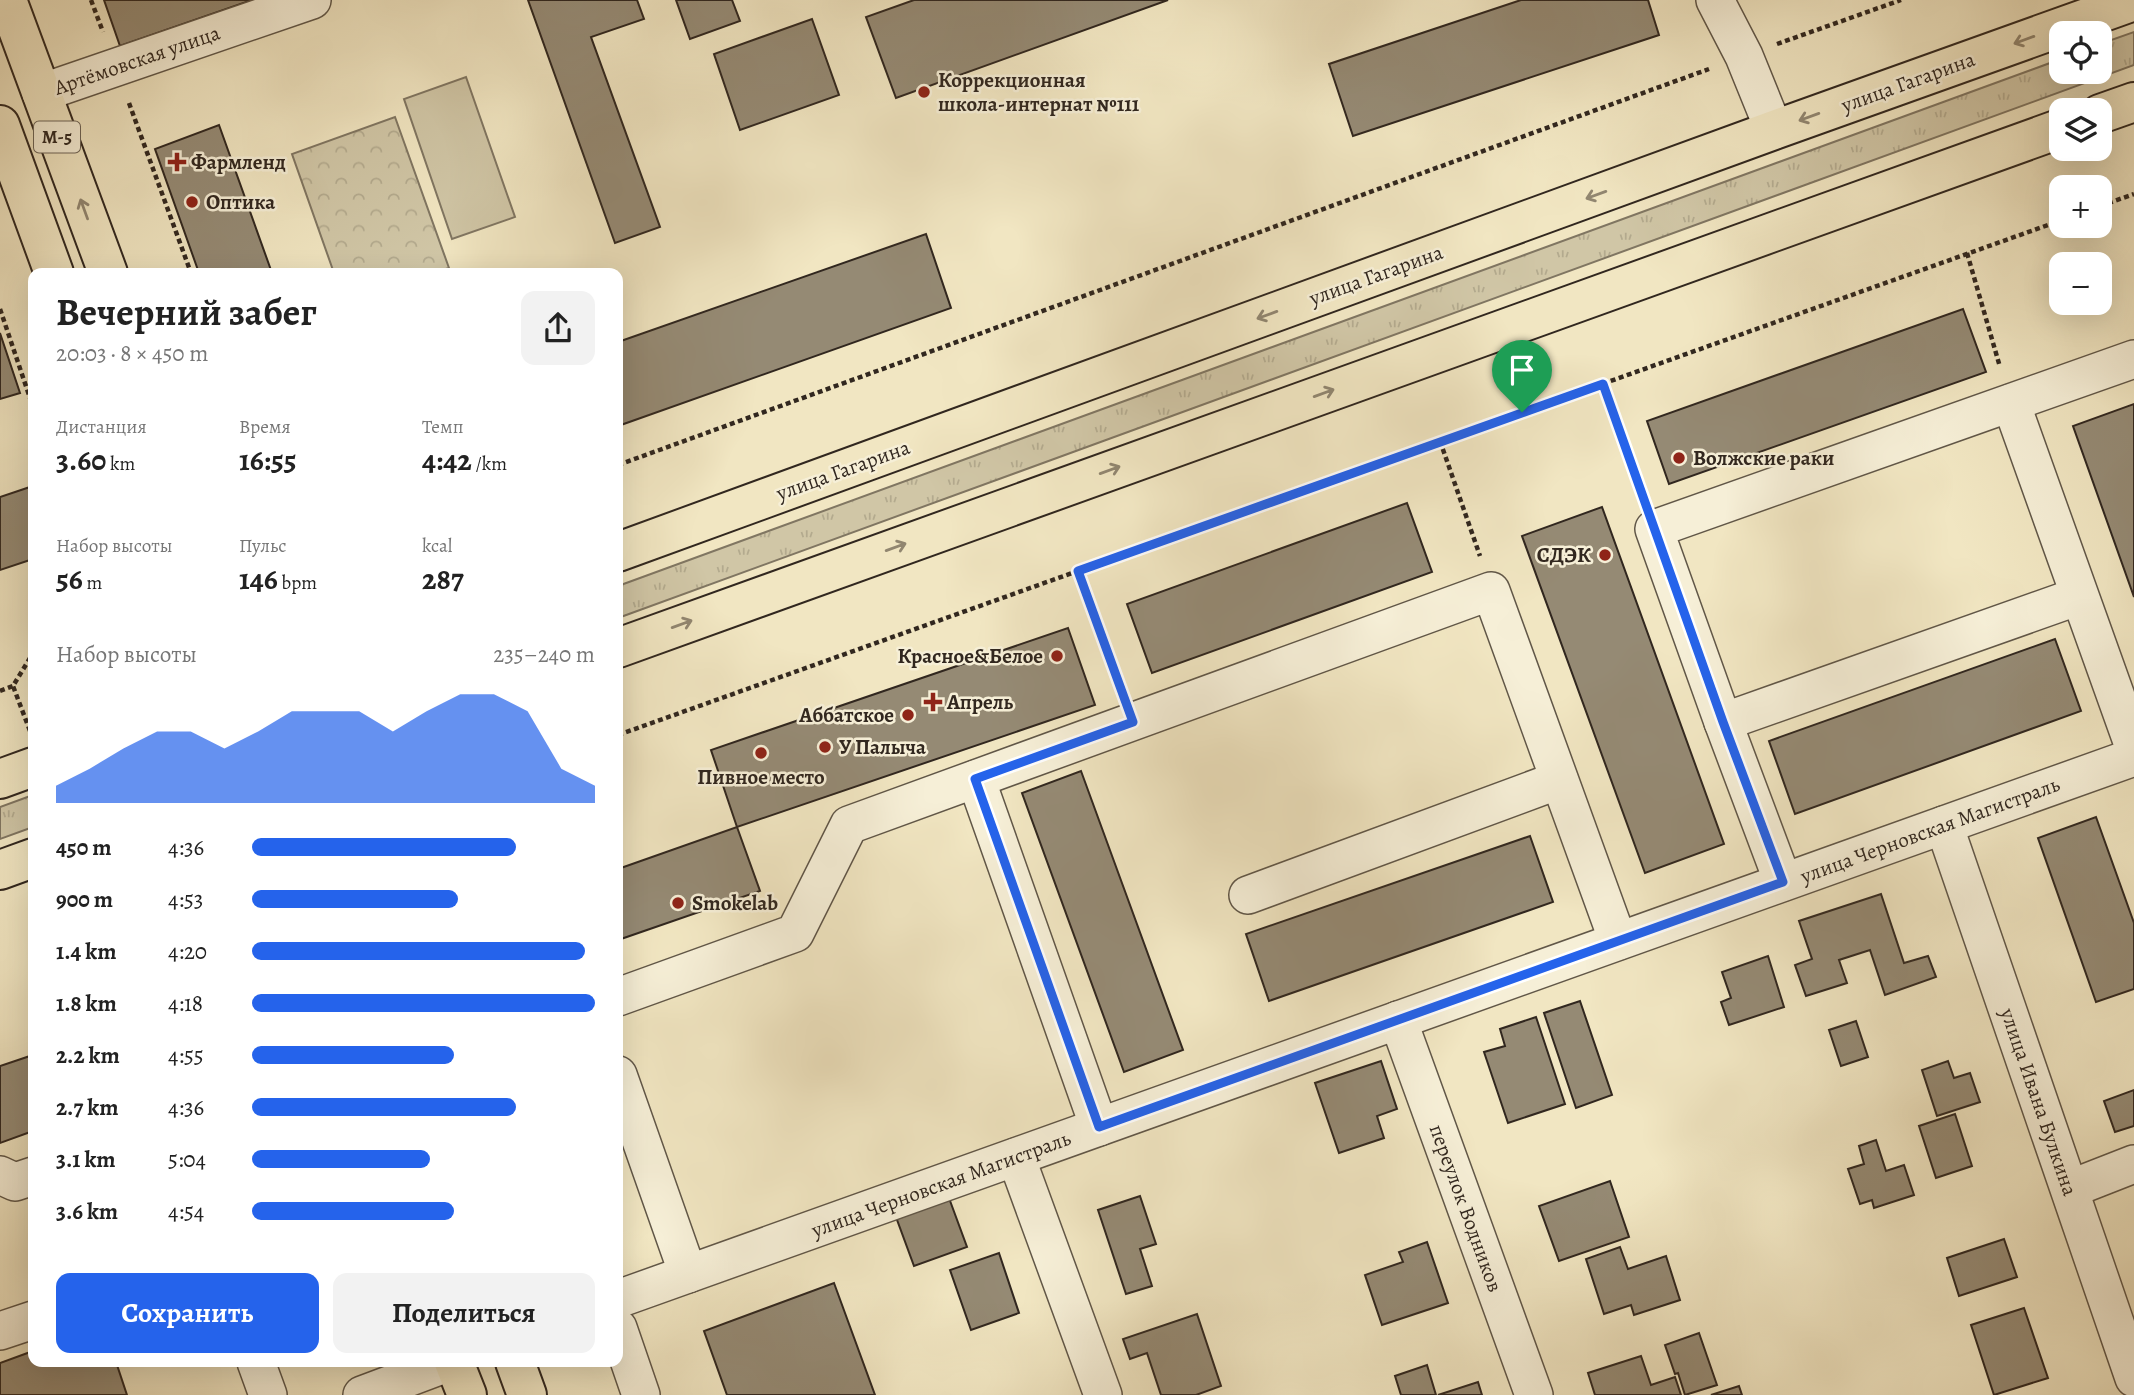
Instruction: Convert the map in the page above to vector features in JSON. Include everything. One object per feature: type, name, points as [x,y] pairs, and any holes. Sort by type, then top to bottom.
[{"type":"main road","name":"М-5","points":[[7,0],[106,268]]},
{"type":"main road","name":"улица Гагарина","points":[[623,550],[2134,1]]},
{"type":"main road","points":[[2112,110],[2134,102]]},
{"type":"main road","name":"М-5","points":[[0,125],[52,268]]},
{"type":"main road","points":[[623,646],[2049,133]]},
{"type":"main road","points":[[0,779],[28,769]]},
{"type":"main road","points":[[0,870],[28,860]]},
{"type":"main road","points":[[454,1367],[467,1395]]},
{"type":"main road","points":[[517,1367],[527,1395]]},
{"type":"street","name":"Артёмовская улица","points":[[41,93],[312,0]]},
{"type":"street","points":[[1715,0],[1744,56],[1774,130]]},
{"type":"street","points":[[1783,882],[1654,529],[2134,359]]},
{"type":"street","points":[[2011,402],[2134,747]]},
{"type":"street","points":[[623,995],[795,933],[849,825],[1491,591],[1618,941]]},
{"type":"street","points":[[1723,722],[2079,596]]},
{"type":"street","name":"улица Черновская Магистраль","points":[[623,1297],[2134,757]]},
{"type":"street","points":[[975,779],[1099,1127]]},
{"type":"street","points":[[1248,895],[1559,780]]},
{"type":"street","name":"улица Ивана Булкина","points":[[1944,825],[2134,1378]]},
{"type":"street","name":"переулок Водников","points":[[1398,1020],[1534,1395]]},
{"type":"street","points":[[623,1089],[688,1274]]},
{"type":"street","points":[[1016,1157],[1103,1395]]},
{"type":"street","points":[[2070,1189],[2134,1164]]},
{"type":"street","points":[[0,1175],[15,1182],[28,1178]]},
{"type":"street","points":[[0,1331],[28,1322]]},
{"type":"street","points":[[623,1343],[641,1395]]},
{"type":"street","points":[[258,1367],[268,1395]]},
{"type":"street","points":[[362,1395],[438,1367]]},
{"type":"path","points":[[623,463],[1901,0]]},
{"type":"path","points":[[124,91],[189,268]]},
{"type":"path","points":[[2112,202],[2134,194]]},
{"type":"path","points":[[623,733],[2049,225]]},
{"type":"path","points":[[1967,253],[2011,402]]},
{"type":"path","points":[[0,309],[28,392]]},
{"type":"path","points":[[1603,384],[1654,529]]},
{"type":"path","points":[[1440,441],[1491,591]]},
{"type":"path","points":[[1078,571],[1133,722]]},
{"type":"path","points":[[0,691],[13,686],[28,661]]},
{"type":"path","points":[[13,686],[28,726]]},
{"type":"green space","points":[[2134,32],[2134,65],[2112,73],[2112,40]]},
{"type":"green space","points":[[2049,63],[2049,84],[2082,84],[623,616],[623,584]]},
{"type":"green space","points":[[466,77],[515,217],[452,239],[404,99]]},
{"type":"green space","points":[[395,117],[449,268],[332,268],[292,154]]},
{"type":"green space","points":[[28,797],[28,829],[0,839],[0,807]]},
{"type":"building","points":[[104,0],[252,0],[120,46]]},
{"type":"building","points":[[528,0],[637,0],[644,19],[591,37],[660,227],[615,243]]},
{"type":"building","points":[[676,0],[732,0],[740,21],[690,39]]},
{"type":"building","points":[[914,0],[1168,0],[896,98],[866,17]]},
{"type":"building","points":[[1521,0],[1648,0],[1659,35],[1353,136],[1329,64]]},
{"type":"building","points":[[812,19],[839,95],[740,130],[714,54]]},
{"type":"building","points":[[219,125],[270,268],[197,268],[155,149]]},
{"type":"building","points":[[926,234],[951,308],[623,424],[623,340]]},
{"type":"building","points":[[1963,309],[1986,372],[1669,484],[1647,421]]},
{"type":"building","points":[[0,333],[20,393],[0,399]]},
{"type":"building","points":[[2134,404],[2134,597],[2073,426]]},
{"type":"building","points":[[28,488],[28,561],[0,570],[0,497]]},
{"type":"building","points":[[1407,503],[1432,572],[1152,673],[1127,604]]},
{"type":"building","points":[[1602,507],[1724,844],[1645,873],[1522,536]]},
{"type":"building","points":[[1068,628],[1095,705],[737,827],[711,750]]},
{"type":"building","points":[[2055,639],[2081,711],[1795,814],[1769,741]]},
{"type":"building","points":[[1081,771],[1183,1050],[1124,1072],[1022,793]]},
{"type":"building","points":[[2096,817],[2134,923],[2134,989],[2096,1002],[2038,838]]},
{"type":"building","points":[[737,827],[760,891],[623,938],[623,867]]},
{"type":"building","points":[[1530,836],[1553,902],[1269,1001],[1246,934]]},
{"type":"building","points":[[1881,894],[1904,963],[1928,956],[1936,977],[1885,995],[1870,950],[1839,960],[1847,983],[1806,996],[1795,965],[1812,959],[1799,921]]},
{"type":"building","points":[[1768,956],[1784,1007],[1729,1025],[1721,1002],[1731,998],[1722,972]]},
{"type":"building","points":[[1580,1001],[1612,1095],[1576,1108],[1544,1013]]},
{"type":"building","points":[[1536,1017],[1565,1104],[1508,1123],[1484,1052],[1505,1046],[1500,1029]]},
{"type":"building","points":[[1856,1021],[1868,1057],[1841,1066],[1829,1030]]},
{"type":"building","points":[[28,1057],[28,1133],[0,1143],[0,1066]]},
{"type":"building","points":[[1381,1061],[1397,1109],[1377,1116],[1384,1138],[1339,1153],[1315,1083]]},
{"type":"building","points":[[1948,1061],[1954,1078],[1970,1073],[1980,1102],[1937,1116],[1922,1070]]},
{"type":"building","points":[[2134,1090],[2134,1126],[2115,1132],[2104,1101]]},
{"type":"building","points":[[1955,1114],[1972,1166],[1936,1178],[1919,1126]]},
{"type":"building","points":[[1876,1140],[1886,1171],[1904,1165],[1914,1195],[1874,1208],[1872,1200],[1860,1204],[1848,1169],[1864,1164],[1859,1146]]},
{"type":"building","points":[[1610,1181],[1629,1237],[1559,1261],[1539,1206]]},
{"type":"building","points":[[1140,1196],[1156,1244],[1140,1249],[1152,1286],[1126,1294],[1098,1210]]},
{"type":"building","points":[[949,1198],[967,1247],[914,1266],[896,1217]]},
{"type":"building","points":[[2004,1239],[2017,1277],[1959,1296],[1947,1258]]},
{"type":"building","points":[[1427,1242],[1448,1303],[1382,1325],[1365,1275],[1403,1262],[1399,1252]]},
{"type":"building","points":[[1620,1247],[1628,1269],[1666,1256],[1680,1300],[1634,1315],[1631,1305],[1604,1314],[1586,1259]]},
{"type":"building","points":[[999,1253],[1019,1313],[971,1330],[950,1270]]},
{"type":"building","points":[[834,1283],[875,1395],[727,1395],[704,1331]]},
{"type":"building","points":[[2024,1308],[2048,1378],[1994,1395],[1971,1325]]},
{"type":"building","points":[[1197,1314],[1221,1386],[1196,1395],[1161,1395],[1147,1353],[1130,1359],[1123,1339]]},
{"type":"building","points":[[1699,1333],[1717,1385],[1685,1395],[1665,1345]]},
{"type":"building","points":[[28,1353],[28,1367],[118,1367],[127,1395],[0,1395],[0,1363]]},
{"type":"building","points":[[1641,1356],[1651,1385],[1675,1377],[1681,1395],[1595,1395],[1588,1373]]},
{"type":"building","points":[[1427,1365],[1436,1395],[1401,1395],[1395,1376]]},
{"type":"building","points":[[1478,1382],[1482,1395],[1438,1395]]},
{"type":"building","points":[[1739,1386],[1742,1395],[1711,1395]]},
{"type":"place","name":"Коррекционная школа-интернат №111","points":[[924,92]]},
{"type":"place","name":"Фармленд","points":[[177,162]]},
{"type":"place","name":"Оптика","points":[[192,202]]},
{"type":"place","name":"Волжские раки","points":[[1679,458]]},
{"type":"place","name":"СДЭК","points":[[1605,555]]},
{"type":"place","name":"Красное&Белое","points":[[1057,656]]},
{"type":"place","name":"Апрель","points":[[933,702]]},
{"type":"place","name":"Аббатское","points":[[908,715]]},
{"type":"place","name":"У Палыча","points":[[825,747]]},
{"type":"place","name":"Пивное место","points":[[761,753]]},
{"type":"place","name":"Smokelab","points":[[678,903]]},
{"type":"route","points":[[1603,384],[1783,882],[1099,1127],[975,779],[1133,722],[1078,571],[1522,412],[1603,384]]}]
